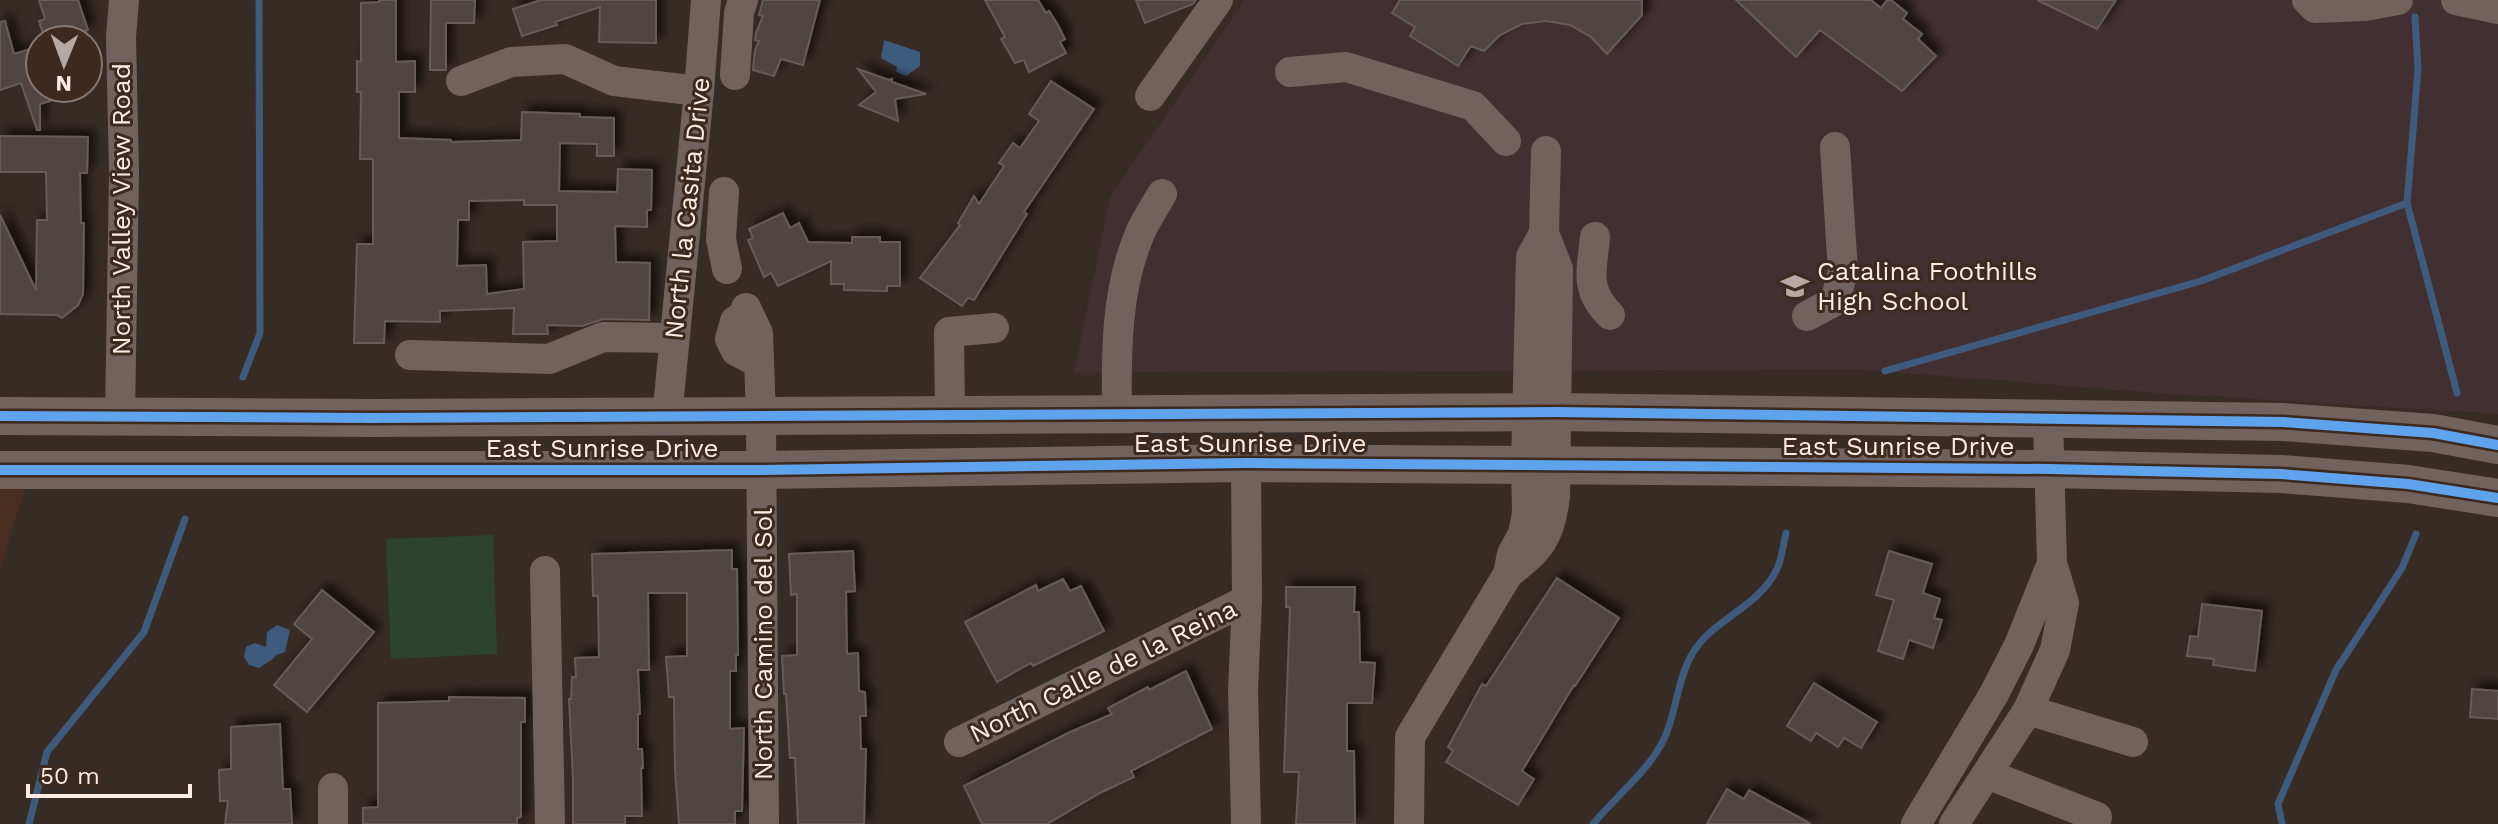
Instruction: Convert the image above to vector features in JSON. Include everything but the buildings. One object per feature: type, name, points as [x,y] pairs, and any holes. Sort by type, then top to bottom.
[{"type":"main road","name":"East Sunrise Drive","points":[[0,416],[667,417],[1542,412],[2283,422],[2433,433],[2498,445]]},
{"type":"main road","name":"East Sunrise Drive","points":[[0,470],[762,470],[1246,463],[2049,469],[2281,474],[2408,484],[2498,498]]},
{"type":"street","name":"North Valley View Road","points":[[120,417],[124,172],[121,37],[124,0]]},
{"type":"street","name":"North la Casita Drive","points":[[667,417],[706,0]]},
{"type":"street","points":[[735,75],[739,13],[743,0]]},
{"type":"street","points":[[1150,96],[1218,0]]},
{"type":"street","points":[[2307,0],[2315,8],[2365,6],[2398,0]]},
{"type":"street","points":[[2456,0],[2498,9]]},
{"type":"street","points":[[461,81],[511,62],[565,59],[614,81],[699,91]]},
{"type":"street","points":[[1290,72],[1346,67],[1473,106],[1506,141]]},
{"type":"street","points":[[1807,316],[1835,301],[1843,272],[1835,147]]},
{"type":"street","points":[[1409,824],[1410,737],[1508,574],[1512,554],[1523,534],[1541,466],[1542,412],[1558,269],[1544,233],[1546,151]]},
{"type":"street","points":[[724,192],[721,239],[727,269]]},
{"type":"street","points":[[1117,413],[1116,334],[1130,264],[1141,231],[1162,194]]},
{"type":"street","points":[[1595,237],[1591,282],[1597,302],[1610,315]]},
{"type":"street","name":"North Camino del Sol","points":[[747,310],[758,333],[761,416],[764,824]]},
{"type":"street","points":[[950,416],[949,332],[994,328]]},
{"type":"street","points":[[410,355],[549,359],[603,337],[674,338]]},
{"type":"street","points":[[1954,824],[2028,710],[2055,650],[2064,603],[2052,563],[2048,420]]},
{"type":"street","name":"North Calle de la Reina","points":[[1246,463],[1247,600],[1243,689],[1246,824]]},
{"type":"street","points":[[1916,824],[2019,645],[2052,563]]},
{"type":"street","points":[[545,571],[550,824]]},
{"type":"street","name":"North Calle de la Reina","points":[[959,742],[1247,600]]},
{"type":"street","points":[[2028,710],[2133,742]]},
{"type":"street","points":[[1987,774],[2097,817],[2095,824]]},
{"type":"street","points":[[333,788],[333,824]]},
{"type":"shaded area","name":"Catalina Foothills High School","points":[[1245,0],[2498,0],[2498,414],[2156,393],[1856,369],[1074,373],[1110,197]]},
{"type":"shaded area","points":[[27,482],[0,570],[0,483]]},
{"type":"green space","points":[[493,535],[497,654],[391,659],[386,539]]},
{"type":"water","points":[[884,40],[920,52],[920,66],[906,76],[896,72],[897,67],[881,58]]},
{"type":"water","points":[[277,625],[290,630],[285,652],[259,668],[249,665],[244,657],[246,647],[255,643],[266,647],[267,632]]},
{"type":"waterway","points":[[243,377],[260,333],[259,0]]},
{"type":"waterway","points":[[2415,17],[2418,69],[2407,203],[2457,393]]},
{"type":"waterway","points":[[1885,371],[2201,281],[2407,203]]},
{"type":"waterway","points":[[29,824],[47,752],[144,632],[185,519]]},
{"type":"waterway","points":[[1593,824],[1641,773],[1657,751],[1668,729],[1691,656],[1710,632],[1759,594],[1769,582],[1779,565],[1786,533]]},
{"type":"waterway","points":[[2282,824],[2278,804],[2336,670],[2402,568],[2416,534]]},
{"type":"cycle path","points":[[0,416],[373,418],[1556,412],[2283,422],[2433,433],[2498,445]]},
{"type":"cycle path","points":[[0,470],[762,470],[1246,463],[2049,469],[2281,474],[2408,484],[2498,498]]},
{"type":"place","name":"Catalina Foothills High School","points":[[1795,286]]}]
